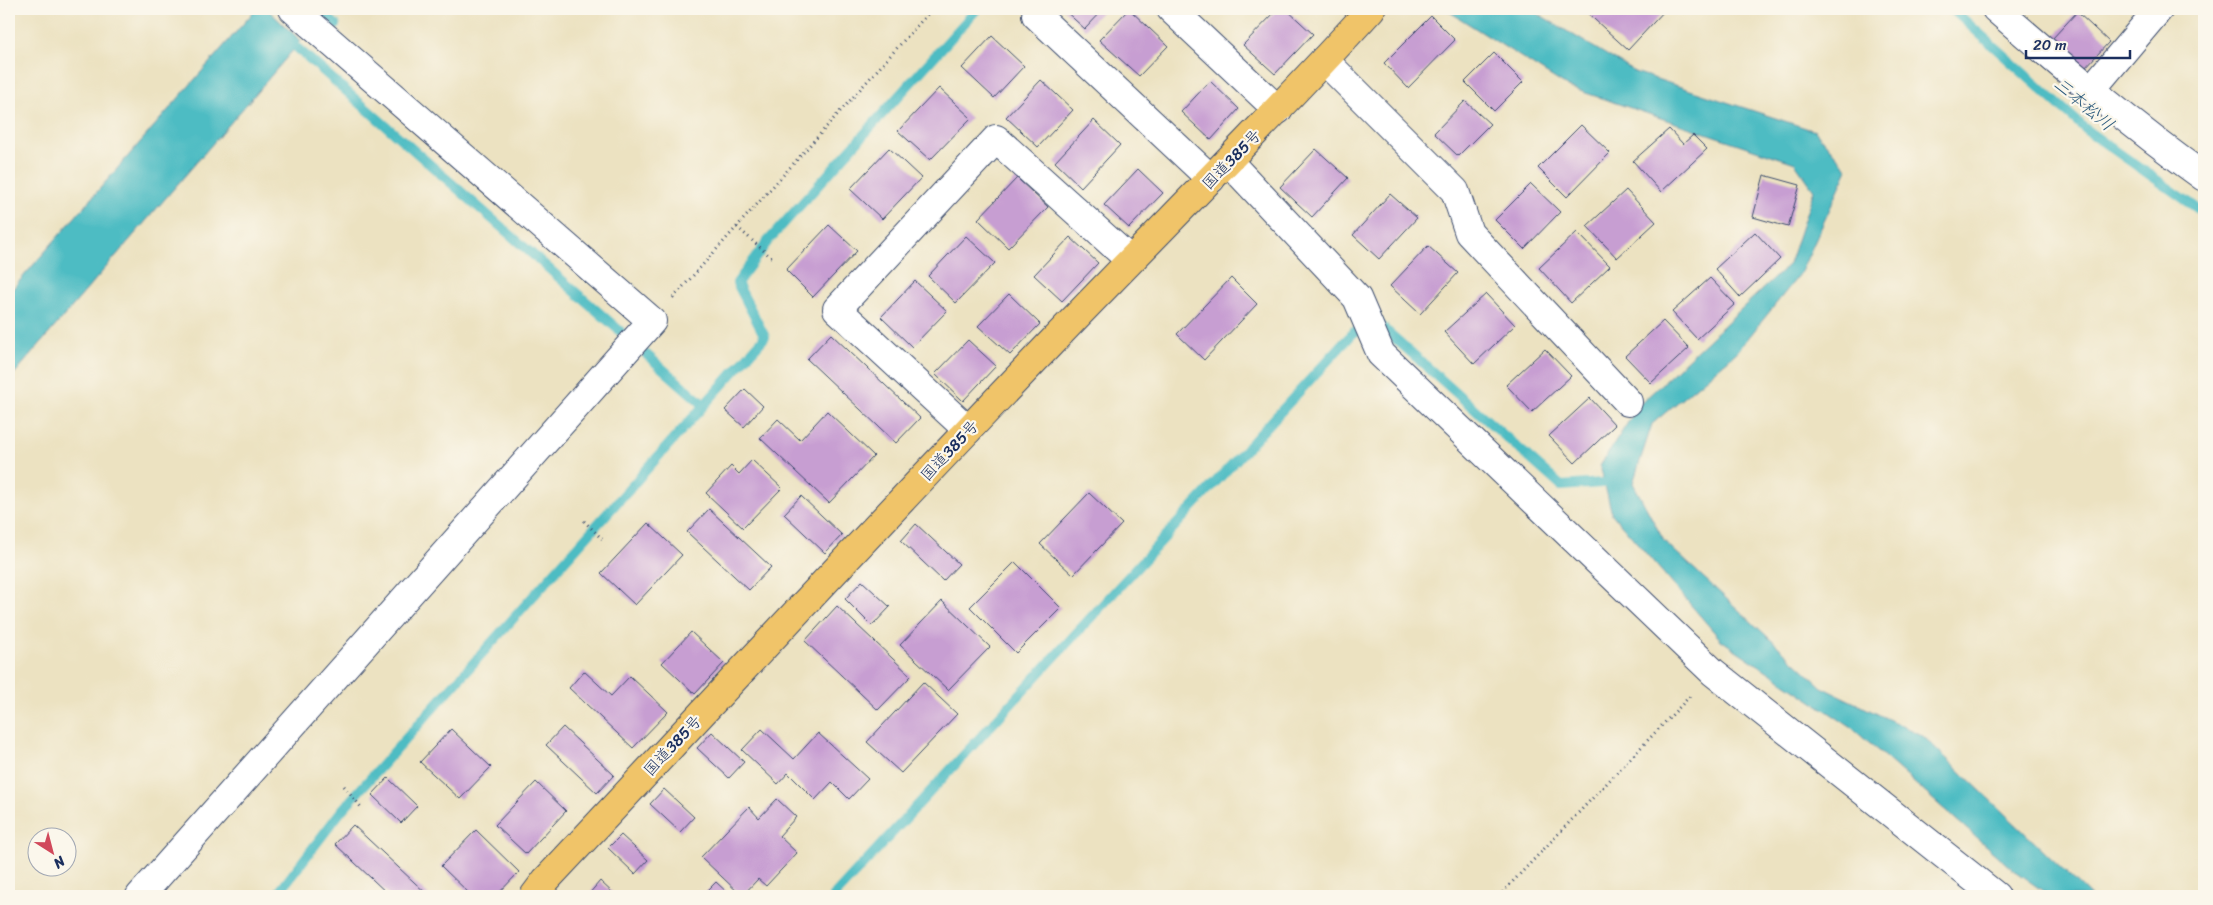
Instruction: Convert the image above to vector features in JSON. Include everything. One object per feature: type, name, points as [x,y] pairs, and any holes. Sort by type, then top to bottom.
[{"type":"highway","name":"国道385号","points":[[534,896],[546,880],[968,430],[1130,260],[1278,110],[1371,9]]},
{"type":"street","points":[[140,896],[652,321],[294,9]]},
{"type":"street","points":[[1171,9],[1278,110]]},
{"type":"street","points":[[1996,9],[2090,91],[2157,144],[2204,177]]},
{"type":"street","points":[[2090,91],[2159,9]]},
{"type":"street","points":[[1036,15],[1220,170],[1357,298],[1382,354],[1713,672],[1996,896]]},
{"type":"street","points":[[1324,60],[1456,191],[1469,233],[1628,402]]},
{"type":"street","points":[[968,430],[837,309],[996,140],[1130,260]]},
{"type":"path","points":[[652,321],[932,9]]},
{"type":"path","points":[[737,227],[772,258]]},
{"type":"path","points":[[584,521],[602,539]]},
{"type":"path","points":[[1499,896],[1713,672]]},
{"type":"path","points":[[344,786],[361,807]]},
{"type":"water","points":[[256,9],[267,9],[301,41],[9,380],[9,293]]},
{"type":"water","points":[[1445,9],[1530,9],[1635,72],[1815,131],[1848,169],[1800,274],[1737,352],[1652,424],[1633,483],[1664,541],[1822,687],[1923,736],[2091,896],[2050,896],[2012,869],[1852,728],[1721,640],[1612,514],[1600,466],[1639,405],[1789,264],[1814,190],[1795,163],[1568,87]]},
{"type":"building","points":[[1063,9],[1104,9],[1085,29]]},
{"type":"building","points":[[1129,9],[1168,46],[1139,76],[1099,40]]},
{"type":"building","points":[[1278,9],[1286,9],[1313,34],[1275,74],[1243,45]]},
{"type":"building","points":[[1583,9],[1666,9],[1628,50]]},
{"type":"building","points":[[2077,12],[2109,42],[2084,69],[2052,39]]},
{"type":"building","points":[[1431,16],[1455,40],[1408,88],[1384,63]]},
{"type":"building","points":[[992,36],[1024,66],[994,98],[962,68]]},
{"type":"building","points":[[1494,53],[1523,82],[1494,111],[1465,82]]},
{"type":"building","points":[[1041,80],[1073,110],[1038,147],[1006,117]]},
{"type":"building","points":[[1210,81],[1239,109],[1211,140],[1181,112]]},
{"type":"building","points":[[939,88],[971,118],[930,160],[898,131]]},
{"type":"building","points":[[1465,101],[1490,124],[1458,156],[1434,133]]},
{"type":"building","points":[[1094,120],[1120,145],[1081,187],[1055,162]]},
{"type":"building","points":[[1581,125],[1610,153],[1567,197],[1538,168]]},
{"type":"building","points":[[1669,129],[1683,144],[1693,135],[1707,149],[1661,192],[1633,161]]},
{"type":"building","points":[[889,148],[921,178],[882,219],[850,189]]},
{"type":"building","points":[[1316,149],[1348,178],[1312,217],[1280,187]]},
{"type":"building","points":[[1138,169],[1163,193],[1129,228],[1104,205]]},
{"type":"building","points":[[1764,175],[1800,185],[1788,227],[1753,217]]},
{"type":"building","points":[[1017,178],[1048,207],[1008,248],[978,219]]},
{"type":"building","points":[[1531,184],[1560,212],[1524,249],[1495,220]]},
{"type":"building","points":[[1626,190],[1656,222],[1617,258],[1587,226]]},
{"type":"building","points":[[1390,194],[1417,218],[1379,259],[1353,235]]},
{"type":"building","points":[[829,225],[857,251],[813,297],[786,270]]},
{"type":"building","points":[[1577,232],[1610,266],[1571,303],[1539,268]]},
{"type":"building","points":[[1755,232],[1780,259],[1740,297],[1715,269]]},
{"type":"building","points":[[966,236],[995,263],[956,303],[928,276]]},
{"type":"building","points":[[1070,237],[1098,263],[1062,301],[1034,275]]},
{"type":"building","points":[[1428,246],[1458,273],[1420,314],[1390,286]]},
{"type":"building","points":[[1231,278],[1257,304],[1204,360],[1177,334]]},
{"type":"building","points":[[1710,278],[1735,304],[1697,339],[1672,312]]},
{"type":"building","points":[[915,281],[947,311],[912,347],[881,317]]},
{"type":"building","points":[[1009,294],[1040,324],[1010,355],[978,326]]},
{"type":"building","points":[[1486,294],[1515,325],[1474,364],[1444,332]]},
{"type":"building","points":[[1663,321],[1689,348],[1651,383],[1625,356]]},
{"type":"building","points":[[831,334],[920,418],[896,443],[807,359]]},
{"type":"building","points":[[968,340],[996,366],[963,401],[935,374]]},
{"type":"building","points":[[1545,349],[1571,376],[1532,412],[1506,385]]},
{"type":"building","points":[[745,389],[763,406],[744,427],[725,410]]},
{"type":"building","points":[[1590,398],[1615,425],[1575,463],[1549,436]]},
{"type":"building","points":[[827,411],[874,456],[829,503],[760,438],[778,419],[800,440]]},
{"type":"building","points":[[752,460],[782,488],[743,528],[706,493],[731,466],[739,474]]},
{"type":"building","points":[[1089,493],[1122,524],[1073,575],[1040,544]]},
{"type":"building","points":[[801,496],[842,535],[825,553],[784,514]]},
{"type":"building","points":[[709,509],[771,567],[749,590],[687,532]]},
{"type":"building","points":[[648,523],[682,555],[635,605],[601,573]]},
{"type":"building","points":[[916,524],[959,564],[943,581],[901,541]]},
{"type":"building","points":[[1015,562],[1061,608],[1016,653],[970,607]]},
{"type":"building","points":[[862,581],[890,607],[872,626],[845,599]]},
{"type":"building","points":[[942,601],[990,647],[948,690],[900,645]]},
{"type":"building","points":[[837,606],[911,676],[878,710],[805,641]]},
{"type":"building","points":[[691,632],[724,663],[695,694],[662,663]]},
{"type":"building","points":[[584,671],[611,696],[630,676],[668,712],[633,748],[569,688]]},
{"type":"building","points":[[923,682],[957,714],[901,773],[867,742]]},
{"type":"building","points":[[563,727],[614,775],[597,793],[546,745]]},
{"type":"building","points":[[451,729],[491,767],[460,799],[420,762]]},
{"type":"building","points":[[762,729],[794,759],[818,733],[868,779],[849,799],[832,782],[815,800],[788,773],[778,784],[742,750]]},
{"type":"building","points":[[712,732],[744,762],[729,778],[697,748]]},
{"type":"building","points":[[388,778],[417,806],[401,823],[372,795]]},
{"type":"building","points":[[536,782],[566,811],[526,854],[495,825]]},
{"type":"building","points":[[664,789],[694,817],[680,832],[650,804]]},
{"type":"building","points":[[777,799],[796,817],[779,836],[797,853],[766,886],[758,879],[742,896],[701,857],[749,807],[759,818]]},
{"type":"building","points":[[353,825],[429,896],[390,896],[335,844]]},
{"type":"building","points":[[476,830],[519,872],[496,896],[472,896],[441,866]]},
{"type":"building","points":[[621,835],[648,860],[635,874],[608,848]]},
{"type":"building","points":[[600,881],[616,896],[588,895]]},
{"type":"building","points":[[716,882],[731,896],[702,896]]},
{"type":"waterway","points":[[320,9],[336,25]]},
{"type":"waterway","points":[[276,896],[342,810],[765,337],[737,283],[768,241],[977,9]]},
{"type":"waterway","name":"三本松川","points":[[1952,9],[2089,132],[2204,213]]},
{"type":"waterway","points":[[296,47],[620,331]]},
{"type":"waterway","points":[[834,896],[1354,332],[1380,325],[1561,486],[1616,482]]},
{"type":"waterway","points":[[647,355],[704,405]]}]
